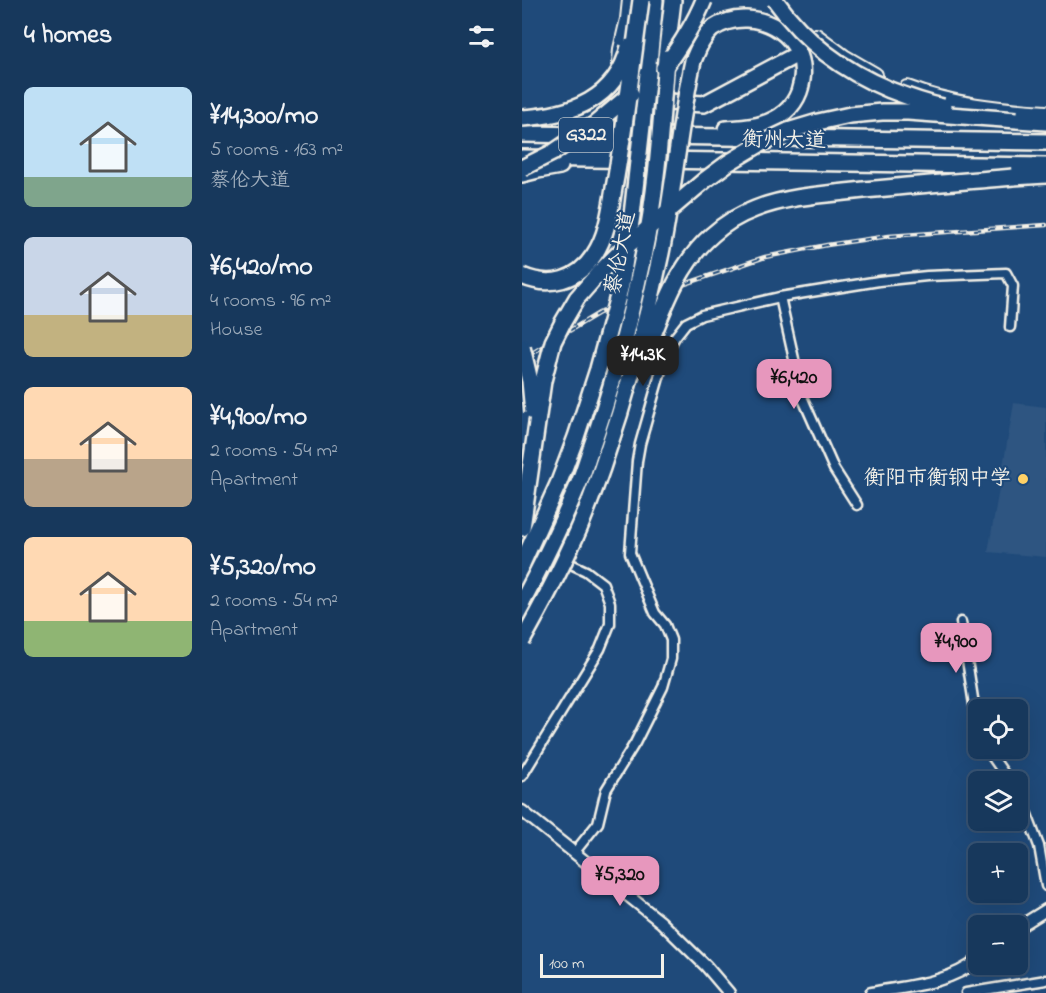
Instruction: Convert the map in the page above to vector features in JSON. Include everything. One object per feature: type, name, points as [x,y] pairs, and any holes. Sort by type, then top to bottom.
[{"type":"highway","points":[[522,118],[555,114],[578,107],[597,97],[615,80],[627,55],[640,0]]},
{"type":"highway","points":[[522,276],[532,281],[549,282],[569,278],[585,267],[595,254],[603,237],[625,124],[640,0]]},
{"type":"highway","name":"蔡伦大道","points":[[522,564],[559,482],[576,437],[618,296],[633,215],[655,0]]},
{"type":"highway","name":"蔡伦大道","points":[[522,602],[576,491],[601,422],[618,361],[643,256],[651,206],[673,0]]},
{"type":"highway","points":[[522,168],[554,152],[595,124],[664,68],[682,43],[704,0]]},
{"type":"highway","points":[[775,0],[797,27],[821,50],[868,81],[928,104],[1017,120]]},
{"type":"highway","points":[[616,428],[636,360],[661,254],[674,183],[686,93],[693,61],[701,42],[712,29],[726,20],[754,15],[768,18],[792,37],[799,50],[803,81],[790,107],[778,117],[761,125],[650,136]]},
{"type":"highway","points":[[617,99],[704,105],[796,55]]},
{"type":"highway","points":[[522,528],[547,360],[562,322],[577,298],[620,252],[705,180],[760,144],[788,131],[850,115],[908,112],[1046,122]]},
{"type":"highway","name":"衡州大道","points":[[522,134],[1046,142]]},
{"type":"highway","name":"衡州大道","points":[[522,158],[1046,166]]},
{"type":"highway","points":[[522,174],[595,159]]},
{"type":"highway","points":[[522,641],[573,542],[669,297],[693,256],[711,236],[732,220],[755,209],[783,201],[885,187],[1046,175]]},
{"type":"highway","points":[[522,347],[530,381],[534,446]]},
{"type":"main road","points":[[617,99],[621,49],[630,0]]},
{"type":"main road","points":[[783,0],[815,44],[890,82],[962,104],[1046,113]]},
{"type":"street","points":[[574,853],[598,823],[606,790],[635,743],[663,687],[671,659],[671,640],[665,625],[655,613],[630,553],[636,461],[666,353],[686,323],[702,315],[780,297],[879,281],[927,276],[1006,273],[1013,286],[1010,327]]},
{"type":"street","points":[[780,297],[803,399],[834,470],[857,505]]},
{"type":"street","points":[[522,541],[586,571],[603,584],[610,603],[610,624],[600,649],[522,775]]},
{"type":"street","points":[[961,622],[973,699]]},
{"type":"street","points":[[522,811],[661,921],[706,966],[729,993]]},
{"type":"street","points":[[1028,817],[1039,846],[1046,886]]},
{"type":"street","points":[[1028,921],[1046,910]]},
{"type":"street","points":[[871,993],[944,979],[968,967]]},
{"type":"street","points":[[966,993],[1046,980]]},
{"type":"shaded area","name":"衡阳市衡钢中学","points":[[1014,403],[1046,407],[1046,557],[988,552]]},
{"type":"railway","points":[[522,359],[599,313],[765,257],[889,236],[1046,225]]},
{"type":"place","name":"衡阳市衡钢中学","points":[[1023,479]]}]
